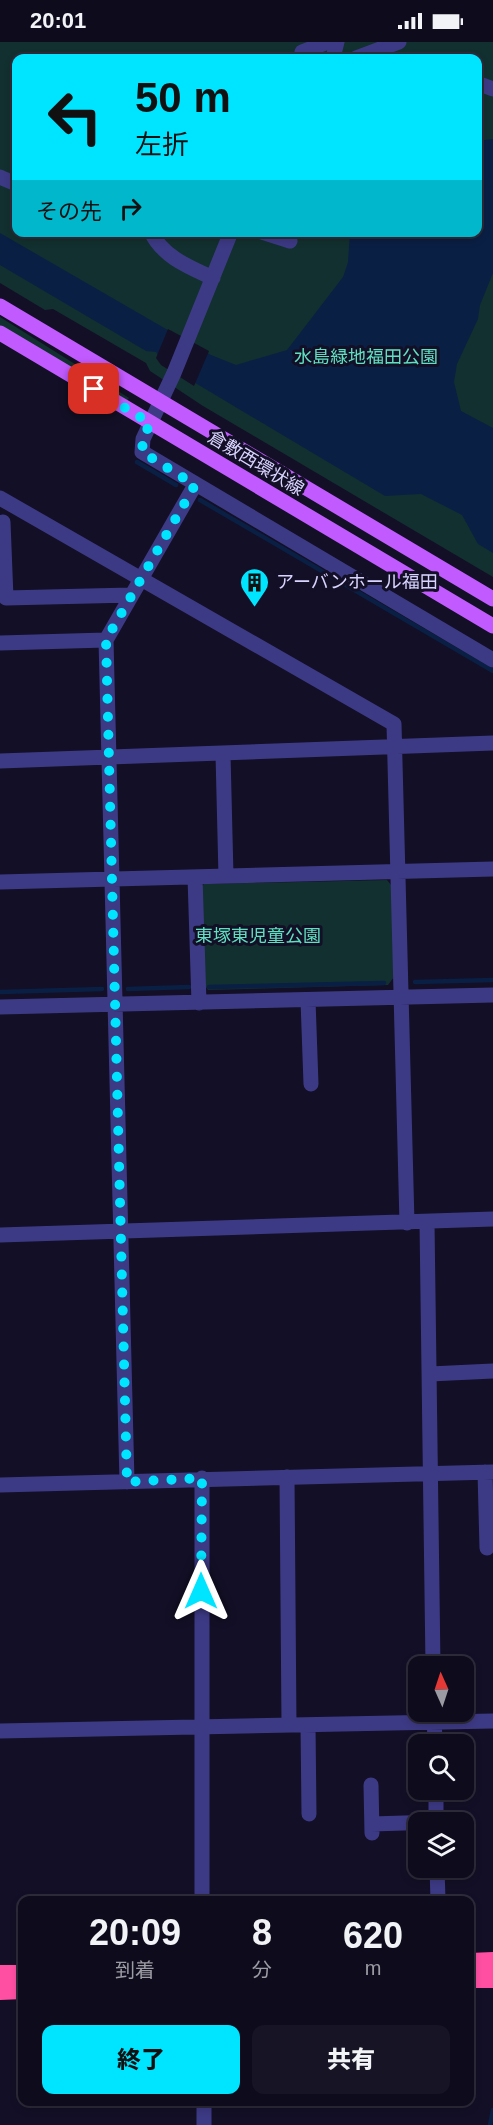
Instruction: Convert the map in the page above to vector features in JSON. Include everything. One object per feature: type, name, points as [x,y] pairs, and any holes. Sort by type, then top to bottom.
[{"type":"highway","points":[[474,1962],[493,1961]]},
{"type":"highway","points":[[0,1974],[18,1974]]},
{"type":"highway","points":[[474,1979],[493,1979]]},
{"type":"highway","points":[[0,1991],[18,1990]]},
{"type":"main road","name":"倉敷西環状線","points":[[0,306],[493,599]]},
{"type":"main road","name":"倉敷西環状線","points":[[0,333],[493,626]]},
{"type":"street","points":[[303,51],[328,42]]},
{"type":"street","points":[[369,54],[394,44]]},
{"type":"street","points":[[152,237],[156,244],[175,260],[213,278]]},
{"type":"street","points":[[229,237],[174,373],[143,439],[142,452],[493,660]]},
{"type":"street","points":[[278,237],[290,241]]},
{"type":"street","points":[[127,1482],[106,640],[195,485]]},
{"type":"street","points":[[0,498],[394,724],[407,1223]]},
{"type":"street","points":[[23,511],[2,522],[6,598],[131,595]]},
{"type":"street","points":[[0,643],[106,640]]},
{"type":"street","points":[[0,761],[109,759],[493,743]]},
{"type":"street","points":[[223,754],[226,876]]},
{"type":"street","points":[[0,882],[493,869]]},
{"type":"street","points":[[195,877],[199,1002]]},
{"type":"street","points":[[0,1008],[493,995]]},
{"type":"street","points":[[308,1000],[311,1084]]},
{"type":"street","points":[[0,1235],[493,1219]]},
{"type":"street","points":[[427,1222],[433,1656]]},
{"type":"street","points":[[430,1374],[493,1371]]},
{"type":"street","points":[[0,1485],[489,1472],[487,1548]]},
{"type":"street","points":[[287,1477],[289,1725]]},
{"type":"street","points":[[202,1478],[202,1896]]},
{"type":"street","points":[[0,1731],[308,1725],[408,1719]]},
{"type":"street","points":[[474,1720],[493,1721]]},
{"type":"street","points":[[308,1725],[309,1814]]},
{"type":"street","points":[[371,1785],[372,1828],[408,1825]]},
{"type":"street","points":[[437,1878],[438,1896]]},
{"type":"street","points":[[204,2106],[204,2125]]},
{"type":"green space","name":"水島緑地福田公園","points":[[0,42],[493,42],[493,577],[203,406],[150,371],[146,363],[53,309],[45,310],[0,283]]},
{"type":"green space","points":[[0,317],[129,398],[126,402],[0,326]]},
{"type":"green space","name":"東塚東児童公園","points":[[387,880],[392,886],[394,977],[388,985],[208,990],[203,983],[199,890],[204,884]]},
{"type":"water","points":[[493,139],[493,273],[480,305],[478,319],[457,364],[454,382],[461,411],[493,428],[493,553],[478,544],[462,515],[421,494],[385,496],[197,384],[163,362],[156,352],[146,351],[0,265],[0,233],[211,355],[236,365],[287,350],[343,277],[348,262],[350,237],[482,237],[482,140]]},
{"type":"pier","points":[[168,329],[209,351],[194,386],[161,365],[156,358]]},
{"type":"waterway","points":[[137,462],[176,485]]},
{"type":"waterway","points":[[200,500],[493,671]]},
{"type":"waterway","points":[[415,982],[493,980]]},
{"type":"waterway","points":[[209,987],[384,983]]},
{"type":"waterway","points":[[128,989],[189,987]]},
{"type":"waterway","points":[[0,992],[102,989]]},
{"type":"waterway","points":[[490,2125],[493,2110]]},
{"type":"place","name":"アーバンホール福田","points":[[255,608]]},
{"type":"route","points":[[94,389],[150,423],[143,439],[142,452],[195,485],[106,640],[127,1482],[202,1478],[201,1591]]}]
